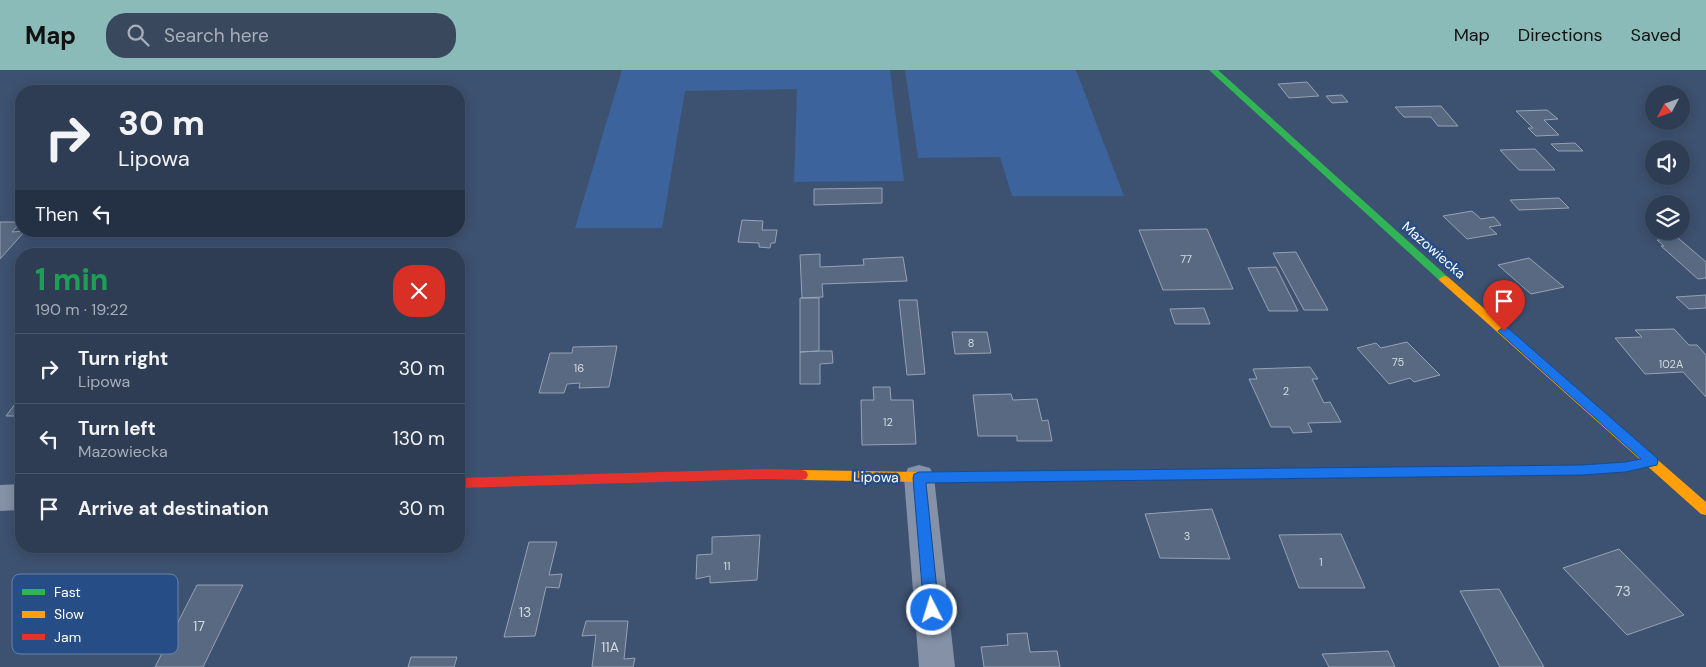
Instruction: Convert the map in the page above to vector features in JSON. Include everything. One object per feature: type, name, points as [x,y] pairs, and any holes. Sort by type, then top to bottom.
[{"type":"street","name":"Mazowiecka","points":[[1213,70],[1401,241],[1706,510]]},
{"type":"street","name":"Lipowa","points":[[465,483],[767,474],[919,478],[1582,470],[1625,467],[1652,461]]},
{"type":"street","points":[[919,478],[937,667]]},
{"type":"street","points":[[0,498],[15,497]]},
{"type":"shaded area","points":[[622,70],[890,70],[904,181],[794,182],[797,89],[685,91],[662,228],[575,228]]},
{"type":"shaded area","points":[[905,70],[1076,70],[1124,196],[1012,196],[1000,157],[918,158]]},
{"type":"building","points":[[1307,82],[1319,96],[1289,98],[1278,84]]},
{"type":"building","points":[[1342,95],[1348,102],[1332,103],[1326,96]]},
{"type":"building","points":[[1441,106],[1458,126],[1438,126],[1431,117],[1404,117],[1395,107]]},
{"type":"building","points":[[1547,110],[1558,119],[1544,120],[1559,135],[1536,136],[1528,128],[1533,128],[1516,111]]},
{"type":"building","points":[[1575,143],[1583,151],[1558,151],[1551,144]]},
{"type":"building","points":[[1535,149],[1555,170],[1519,170],[1500,150]]},
{"type":"building","points":[[882,188],[882,203],[814,205],[814,189]]},
{"type":"building","points":[[1559,198],[1569,208],[1519,210],[1510,200]]},
{"type":"building","points":[[1472,211],[1481,219],[1494,217],[1501,225],[1489,227],[1497,234],[1467,239],[1443,216]]},
{"type":"building","points":[[742,220],[763,221],[762,230],[777,230],[775,243],[771,243],[770,248],[759,247],[759,243],[738,242]]},
{"type":"building","points":[[0,222],[15,222],[15,229],[12,232],[15,232],[15,237],[20,237],[0,259]]},
{"type":"building","points":[[1207,229],[1233,289],[1163,290],[1139,230]]},
{"type":"building","points":[[1657,240],[1680,240],[1706,262],[1706,278],[1698,279],[1661,246],[1664,246]]},
{"type":"building","points":[[1296,252],[1328,310],[1304,310],[1273,253]]},
{"type":"building","points":[[820,254],[820,267],[864,265],[863,259],[903,257],[907,281],[822,284],[823,297],[802,298],[800,255]]},
{"type":"building","points":[[1529,258],[1564,287],[1531,294],[1498,265]]},
{"type":"building","points":[[1276,267],[1298,311],[1269,311],[1248,268]]},
{"type":"building","points":[[1706,295],[1706,308],[1689,309],[1676,297]]},
{"type":"building","points":[[800,298],[819,298],[819,351],[800,352]]},
{"type":"building","points":[[899,300],[917,300],[925,374],[907,375]]},
{"type":"building","points":[[1204,308],[1210,324],[1175,324],[1170,309]]},
{"type":"building","points":[[1674,329],[1689,345],[1697,345],[1706,355],[1706,397],[1683,372],[1645,374],[1615,338],[1642,337],[1635,330]]},
{"type":"building","points":[[952,332],[987,332],[991,353],[955,354]]},
{"type":"building","points":[[1407,342],[1440,375],[1414,382],[1410,378],[1389,384],[1357,348],[1376,343],[1381,348]]},
{"type":"building","points":[[617,346],[609,387],[579,388],[580,383],[567,384],[564,393],[539,393],[550,353],[572,353],[573,347]]},
{"type":"building","points":[[832,351],[833,363],[820,364],[820,384],[800,384],[800,352]]},
{"type":"building","points":[[1310,367],[1318,379],[1312,379],[1324,403],[1330,402],[1341,422],[1308,423],[1312,432],[1293,433],[1290,427],[1271,427],[1249,379],[1257,379],[1253,369]]},
{"type":"building","points":[[873,387],[890,387],[891,400],[913,400],[916,444],[862,445],[861,400],[874,400]]},
{"type":"building","points":[[1011,394],[1013,400],[1037,399],[1042,421],[1048,420],[1052,441],[1017,441],[1017,436],[978,436],[973,395]]},
{"type":"building","points":[[15,404],[15,416],[6,416]]},
{"type":"building","points":[[1212,509],[1230,559],[1160,558],[1145,514]]},
{"type":"building","points":[[1341,534],[1365,588],[1299,588],[1279,535]]},
{"type":"building","points":[[760,535],[757,580],[710,583],[710,576],[696,579],[697,555],[712,554],[712,537]]},
{"type":"building","points":[[529,542],[557,542],[549,575],[562,574],[559,588],[546,587],[535,636],[504,637]]},
{"type":"building","points":[[1619,549],[1684,615],[1627,635],[1563,568]]},
{"type":"building","points":[[197,585],[243,585],[203,667],[155,667],[162,654],[178,654],[178,622]]},
{"type":"building","points":[[1499,589],[1544,667],[1500,667],[1460,591]]},
{"type":"building","points":[[586,621],[628,621],[624,659],[635,658],[633,667],[592,667],[596,635],[582,636]]},
{"type":"building","points":[[1027,633],[1030,652],[1057,651],[1060,667],[984,667],[981,647],[1008,645],[1007,634]]},
{"type":"building","points":[[1388,651],[1395,667],[1329,667],[1322,654]]},
{"type":"building","points":[[411,657],[457,657],[454,667],[408,667]]},
{"type":"traffic: fast","points":[[1213,70],[1444,279]]},
{"type":"traffic: fast","points":[[1021,476],[1413,472]]},
{"type":"traffic: slow","points":[[1444,279],[1706,510]]},
{"type":"traffic: slow","points":[[802,475],[1021,476]]},
{"type":"traffic: jam","points":[[1413,472],[1582,470],[1625,467],[1652,461]]},
{"type":"traffic: jam","points":[[465,483],[767,474],[802,475]]},
{"type":"route","points":[[932,610],[919,478],[947,476],[1505,472],[1625,467],[1652,461],[1504,331]]}]
